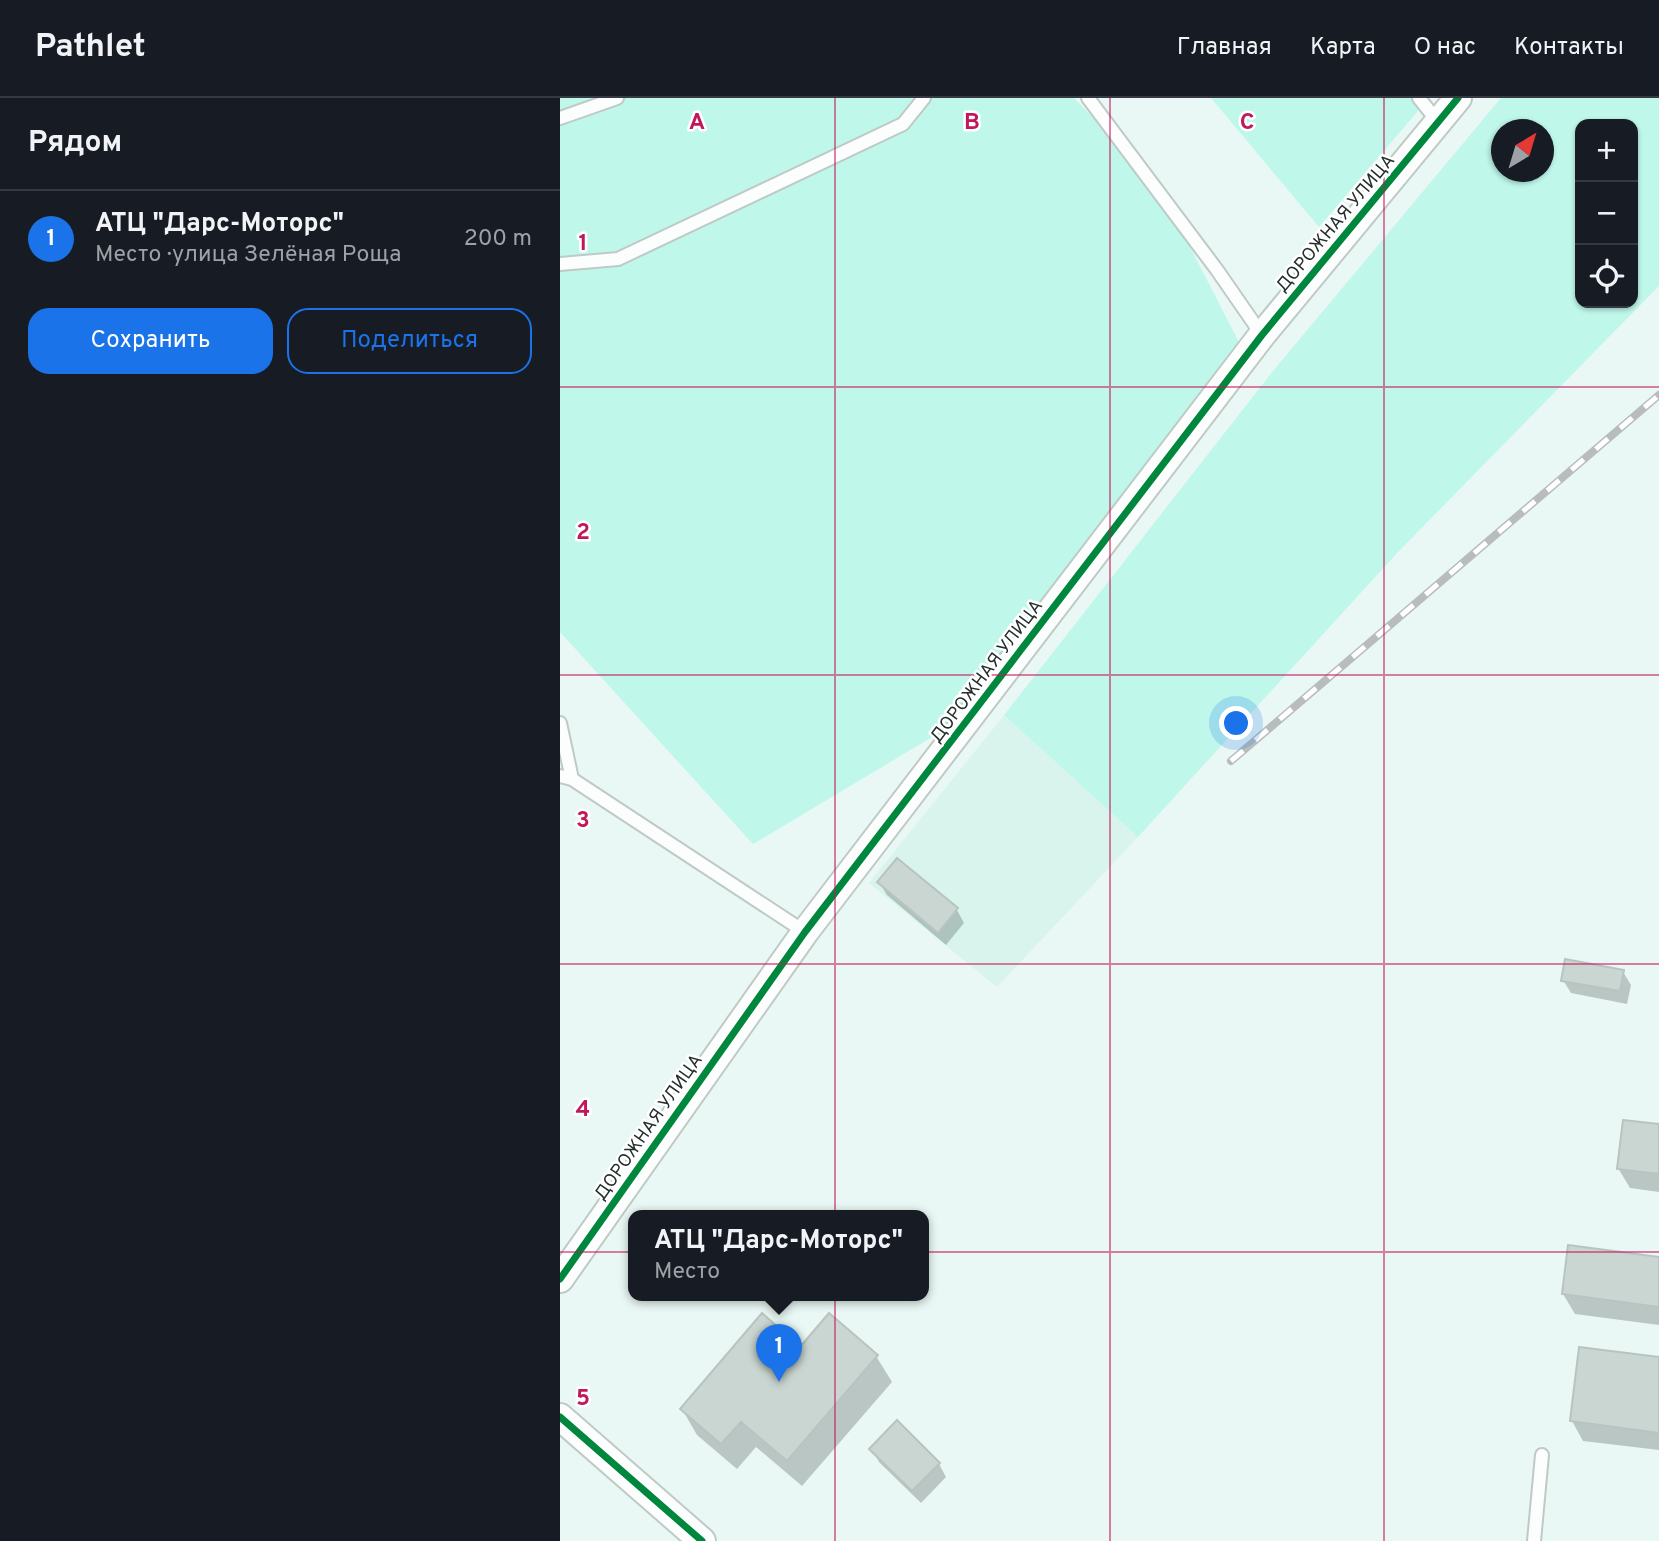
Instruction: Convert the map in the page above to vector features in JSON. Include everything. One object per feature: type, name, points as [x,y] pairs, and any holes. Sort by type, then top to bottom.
[{"type":"street","name":"ДОРОЖНАЯ УЛИЦА","points":[[560,1279],[805,932],[1262,335],[1458,98]]},
{"type":"street","points":[[560,1417],[702,1541]]},
{"type":"lane","points":[[560,118],[617,98]]},
{"type":"lane","points":[[560,264],[618,259],[904,124],[924,98]]},
{"type":"lane","points":[[1088,98],[1217,270],[1262,335]]},
{"type":"lane","points":[[1419,98],[1438,122]]},
{"type":"lane","points":[[560,723],[566,778],[805,932]]},
{"type":"lane","points":[[1534,1541],[1542,1455]]},
{"type":"shaded area","points":[[1004,715],[1138,837],[997,987],[869,883]]},
{"type":"green space","points":[[560,98],[1074,98],[1157,183],[1240,344],[944,730],[753,844],[560,632]]},
{"type":"green space","points":[[1211,98],[1429,98],[1319,227]]},
{"type":"green space","points":[[1501,98],[1659,98],[1659,286],[1638,307],[1638,119],[1575,119],[1575,308],[1637,308],[1398,552],[1138,837],[1004,715],[1273,371]]},
{"type":"building","points":[[897,858],[958,908],[938,933],[877,882]]},
{"type":"building","points":[[1565,959],[1624,970],[1620,991],[1561,981]]},
{"type":"building","points":[[1623,1120],[1659,1124],[1659,1174],[1617,1169]]},
{"type":"building","points":[[1568,1245],[1659,1257],[1659,1307],[1562,1294]]},
{"type":"building","points":[[762,1313],[800,1347],[829,1313],[878,1355],[787,1461],[741,1422],[721,1444],[680,1409]]},
{"type":"building","points":[[1579,1347],[1659,1357],[1659,1433],[1570,1421]]},
{"type":"building","points":[[897,1420],[940,1463],[912,1491],[869,1449]]},
{"type":"railway","points":[[1231,761],[1659,395]]},
{"type":"cycle path","points":[[560,1279],[805,932],[1262,335],[1458,98]]},
{"type":"cycle path","points":[[560,1417],[702,1541]]},
{"type":"place","name":"АТЦ \"Дарс-Моторс\"","points":[[779,1382]]}]
